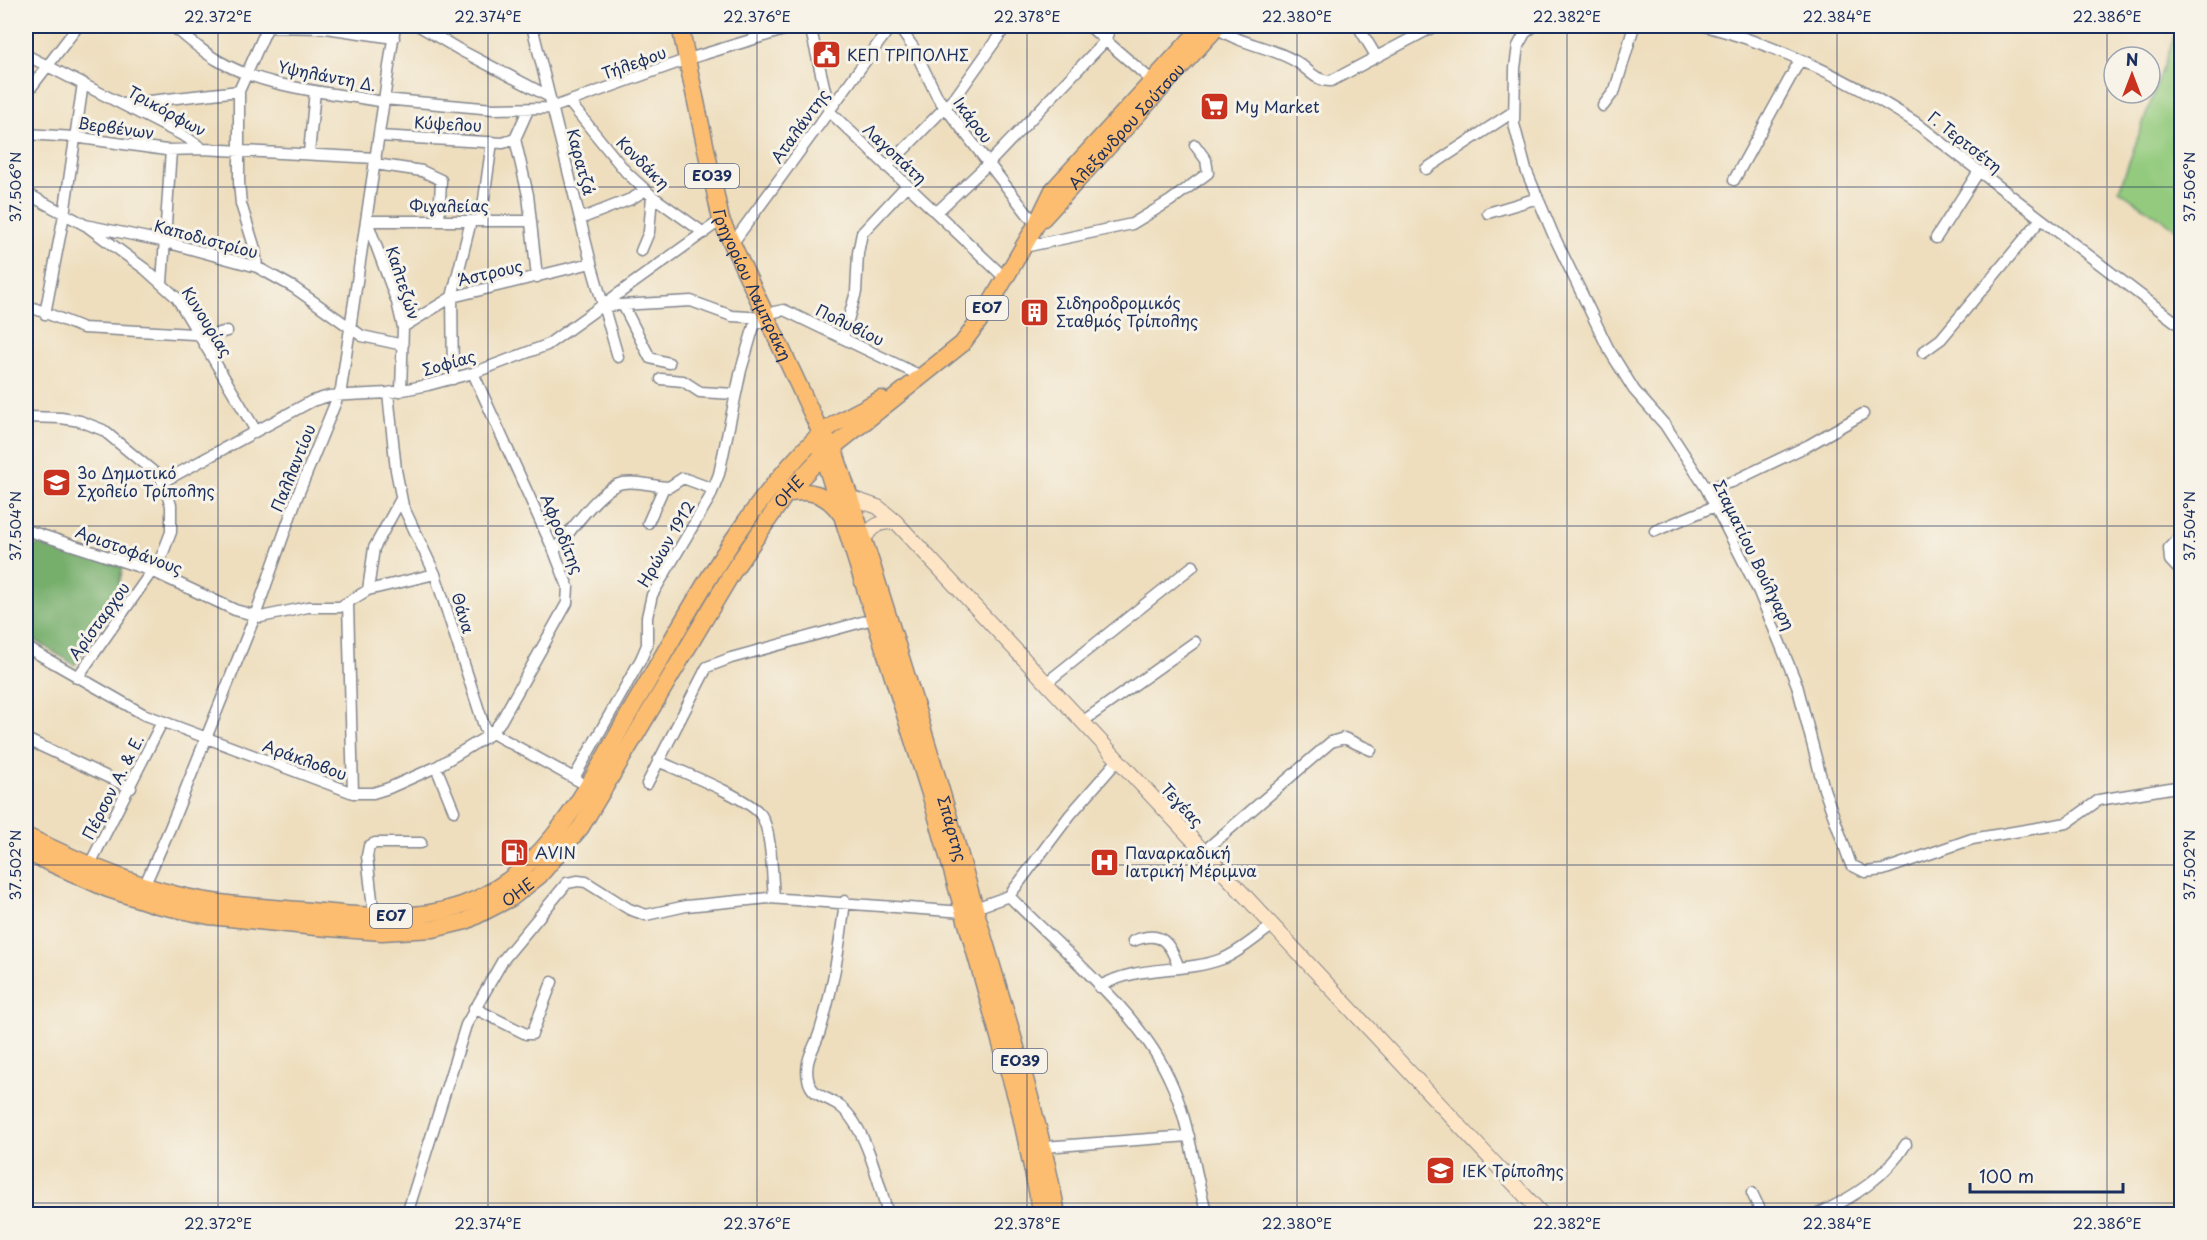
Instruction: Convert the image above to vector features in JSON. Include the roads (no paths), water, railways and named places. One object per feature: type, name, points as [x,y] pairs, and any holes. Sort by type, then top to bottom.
[{"type":"main road","name":"Γρηγορίου Λαμπράκη","points":[[680,26],[720,220],[821,433]]},
{"type":"main road","name":"Αλεξανδρου Σούτσου","points":[[828,451],[962,344],[1036,225],[1065,197],[1156,84],[1212,26]]},
{"type":"main road","name":"Αλεξανδρου Σούτσου","points":[[821,433],[921,376]]},
{"type":"main road","name":"ΕΟ39","points":[[821,433],[820,444],[828,451]]},
{"type":"main road","name":"ΟΗΕ","points":[[26,852],[108,889],[218,902],[374,917],[447,909],[476,899],[503,884],[538,854],[568,818],[722,558],[773,485],[821,433]]},
{"type":"main road","name":"ΟΗΕ","points":[[26,836],[141,892],[208,916],[356,930],[407,931],[450,925],[497,906],[540,876],[581,827],[587,785],[786,494],[828,451]]},
{"type":"main road","name":"Σπάρτης","points":[[828,451],[849,497],[864,539],[883,616]]},
{"type":"main road","name":"Σπάρτης","points":[[828,451],[844,519],[883,616],[958,840],[970,910],[1020,1112],[1042,1215]]},
{"type":"main road","points":[[786,494],[808,491],[822,495],[834,505],[844,519]]},
{"type":"main road","name":"Τεγέας","points":[[849,497],[878,507],[896,522],[1542,1215]]},
{"type":"main road","points":[[864,539],[872,527],[879,523],[896,522]]},
{"type":"main road","name":"Σπάρτης","points":[[970,910],[1044,1147],[1057,1215]]},
{"type":"street","points":[[26,94],[78,26]]},
{"type":"street","name":"Υψηλάντη Δ.","points":[[172,26],[218,61],[247,72],[315,91],[384,101],[528,110],[551,108]]},
{"type":"street","points":[[257,267],[255,249],[241,204],[237,150],[239,91],[268,26],[326,28],[394,38]]},
{"type":"street","name":"Παλλαντίου","points":[[141,892],[206,739],[255,616],[297,497],[339,396],[368,221],[396,26]]},
{"type":"street","points":[[419,26],[548,96]]},
{"type":"street","name":"Καρατζά","points":[[532,26],[591,263],[618,357]]},
{"type":"street","name":"Τήλεφου","points":[[551,108],[688,59],[797,26]]},
{"type":"street","points":[[810,26],[830,112]]},
{"type":"street","name":"Αταλάντης","points":[[732,244],[891,26]]},
{"type":"street","name":"Ικάρου","points":[[898,26],[913,47],[945,107],[1036,225]]},
{"type":"street","points":[[887,166],[963,88],[1006,26]]},
{"type":"street","points":[[1089,26],[1156,84]]},
{"type":"street","points":[[937,212],[988,164],[1106,40],[1110,26]]},
{"type":"street","points":[[1212,26],[1230,38],[1293,59],[1323,81],[1331,81],[1436,26]]},
{"type":"street","points":[[1358,26],[1376,56]]},
{"type":"street","name":"Σταματίου Βούλγαρη","points":[[1534,26],[1518,46],[1513,112],[1521,153],[1538,198],[1608,348],[1634,390],[1665,425],[1706,488],[1759,592],[1797,685],[1827,799],[1847,859],[1857,870],[1883,870],[1972,839],[2067,823],[2099,800],[2181,786]]},
{"type":"street","points":[[1604,106],[1615,90],[1634,26]]},
{"type":"street","name":"Γ. Τερτσέτη","points":[[1705,26],[1733,33],[1800,60],[1885,103],[1979,171],[2181,327]]},
{"type":"street","name":"Τρικόρφων","points":[[26,54],[203,149],[309,153],[376,161],[422,171],[441,180],[439,221]]},
{"type":"street","points":[[1734,180],[1800,60]]},
{"type":"street","points":[[45,314],[64,215],[83,83]]},
{"type":"street","points":[[122,104],[239,91]]},
{"type":"street","points":[[309,153],[315,91]]},
{"type":"street","name":"Κονδάκη","points":[[570,103],[627,172],[649,193],[704,233]]},
{"type":"street","points":[[528,110],[515,139],[531,220],[537,277]]},
{"type":"street","name":"Λαγοπάτη","points":[[830,112],[1005,278]]},
{"type":"street","points":[[1426,169],[1513,112]]},
{"type":"street","name":"Βερβένων","points":[[26,134],[74,137],[171,150],[203,149]]},
{"type":"street","name":"Κύψελου","points":[[379,136],[492,142],[508,142],[515,139]]},
{"type":"street","points":[[453,379],[452,297],[476,221],[492,142]]},
{"type":"street","points":[[1023,247],[1104,228],[1127,226],[1143,219],[1208,173],[1206,160],[1195,145]]},
{"type":"street","name":"Κυνουρίας","points":[[171,150],[162,283],[177,298],[256,431]]},
{"type":"street","points":[[1936,237],[1979,171]]},
{"type":"street","points":[[843,338],[856,292],[858,253],[862,233],[907,184]]},
{"type":"street","name":"Καποδιστρίου","points":[[26,193],[85,225],[166,242],[257,267],[293,287],[351,330],[375,340],[403,345]]},
{"type":"street","points":[[580,219],[649,193],[649,232],[641,251]]},
{"type":"street","points":[[1488,213],[1538,198]]},
{"type":"street","points":[[1923,352],[1941,339],[2041,219]]},
{"type":"street","name":"Φιγαλείας","points":[[368,221],[531,220]]},
{"type":"street","name":"Σοφίας","points":[[164,481],[312,400],[388,393],[453,379],[547,345],[720,220]]},
{"type":"street","name":"Καλτεζών","points":[[368,221],[397,302],[403,327],[401,391]]},
{"type":"street","points":[[85,225],[162,283]]},
{"type":"street","name":"Άστρους","points":[[403,327],[452,297],[591,263]]},
{"type":"street","points":[[603,306],[691,301],[732,316],[767,318]]},
{"type":"street","points":[[26,305],[83,328],[197,334],[227,331]]},
{"type":"street","points":[[623,305],[650,358],[669,363]]},
{"type":"street","name":"Πολυβίου","points":[[767,318],[774,312],[784,310],[921,376]]},
{"type":"street","name":"Ηρώων 1912","points":[[587,785],[647,645],[647,617],[652,595],[713,489],[735,394],[754,326],[767,318]]},
{"type":"street","name":"Αφροδίτης","points":[[473,373],[554,551],[568,587],[567,603],[501,721],[490,734]]},
{"type":"street","points":[[661,379],[683,381],[700,392],[735,394]]},
{"type":"street","name":"Θάνα","points":[[388,393],[401,500],[435,574],[478,712],[485,729],[490,734]]},
{"type":"street","points":[[1706,488],[1732,482],[1809,445],[1863,414]]},
{"type":"street","points":[[26,417],[61,418],[94,425],[110,434],[164,481]]},
{"type":"street","points":[[554,551],[585,514],[616,484],[637,482],[672,487],[683,478],[713,489]]},
{"type":"street","name":"Αρίσταρχου","points":[[77,678],[152,571],[171,532],[171,505],[164,481]]},
{"type":"street","points":[[648,523],[664,487]]},
{"type":"street","points":[[368,590],[374,548],[401,500]]},
{"type":"street","points":[[1655,531],[1715,506]]},
{"type":"street","name":"Αριστοφάνους","points":[[26,530],[152,571],[235,610],[255,616]]},
{"type":"street","points":[[2181,534],[2172,543],[2169,555],[2181,573]]},
{"type":"street","points":[[1046,683],[1193,566]]},
{"type":"street","points":[[255,616],[272,617],[308,607],[340,607],[368,590],[435,574]]},
{"type":"street","points":[[348,603],[353,793]]},
{"type":"street","points":[[647,784],[703,672],[711,664],[883,616]]},
{"type":"street","points":[[1082,722],[1195,642]]},
{"type":"street","name":"Αράκλοβου","points":[[26,647],[77,678],[162,722],[353,793],[377,792],[436,767],[490,734]]},
{"type":"street","name":"Πέρσον Α. & Ε.","points":[[89,866],[131,788],[162,722]]},
{"type":"street","points":[[490,734],[587,785]]},
{"type":"street","points":[[1203,852],[1331,742],[1344,738],[1371,750]]},
{"type":"street","points":[[26,739],[131,788]]},
{"type":"street","points":[[407,1215],[452,1064],[474,1008],[518,940],[560,889],[572,881],[586,882],[629,909],[646,915],[686,906],[774,898],[970,910],[1009,896],[1070,815],[1118,760]]},
{"type":"street","points":[[658,761],[701,780],[760,815],[766,830],[774,898]]},
{"type":"street","points":[[436,767],[454,811]]},
{"type":"street","points":[[374,917],[367,856],[369,846],[375,843],[421,843]]},
{"type":"street","points":[[1009,896],[1099,987],[1149,1043],[1169,1076],[1189,1136],[1207,1215]]},
{"type":"street","points":[[845,901],[840,942],[824,1015],[808,1058],[808,1080],[817,1095],[841,1106],[851,1118],[866,1148],[888,1215]]},
{"type":"street","points":[[1099,987],[1114,978],[1223,959],[1272,926]]},
{"type":"street","points":[[1133,940],[1148,936],[1161,938],[1171,947],[1179,968]]},
{"type":"street","points":[[474,1008],[530,1035],[534,1032],[552,982]]},
{"type":"street","points":[[1044,1147],[1189,1136]]},
{"type":"street","points":[[1818,1215],[1870,1184],[1899,1156],[1906,1144]]},
{"type":"street","points":[[1752,1193],[1762,1215]]},
{"type":"place","name":"ΚΕΠ ΤΡΙΠΟΛΗΣ","points":[[826,55]]},
{"type":"place","name":"My Market","points":[[1214,107]]},
{"type":"place","name":"Σιδηροδρομικός Σταθμός Τρίπολης","points":[[1035,312]]},
{"type":"place","name":"3ο Δημοτικό Σχολείο Τρίπολης","points":[[56,482]]},
{"type":"place","name":"AVIN","points":[[514,853]]},
{"type":"place","name":"Παναρκαδική Ιατρική Μέριμνα","points":[[1104,862]]},
{"type":"place","name":"ΙΕΚ Τρίπολης","points":[[1441,1171]]}]
